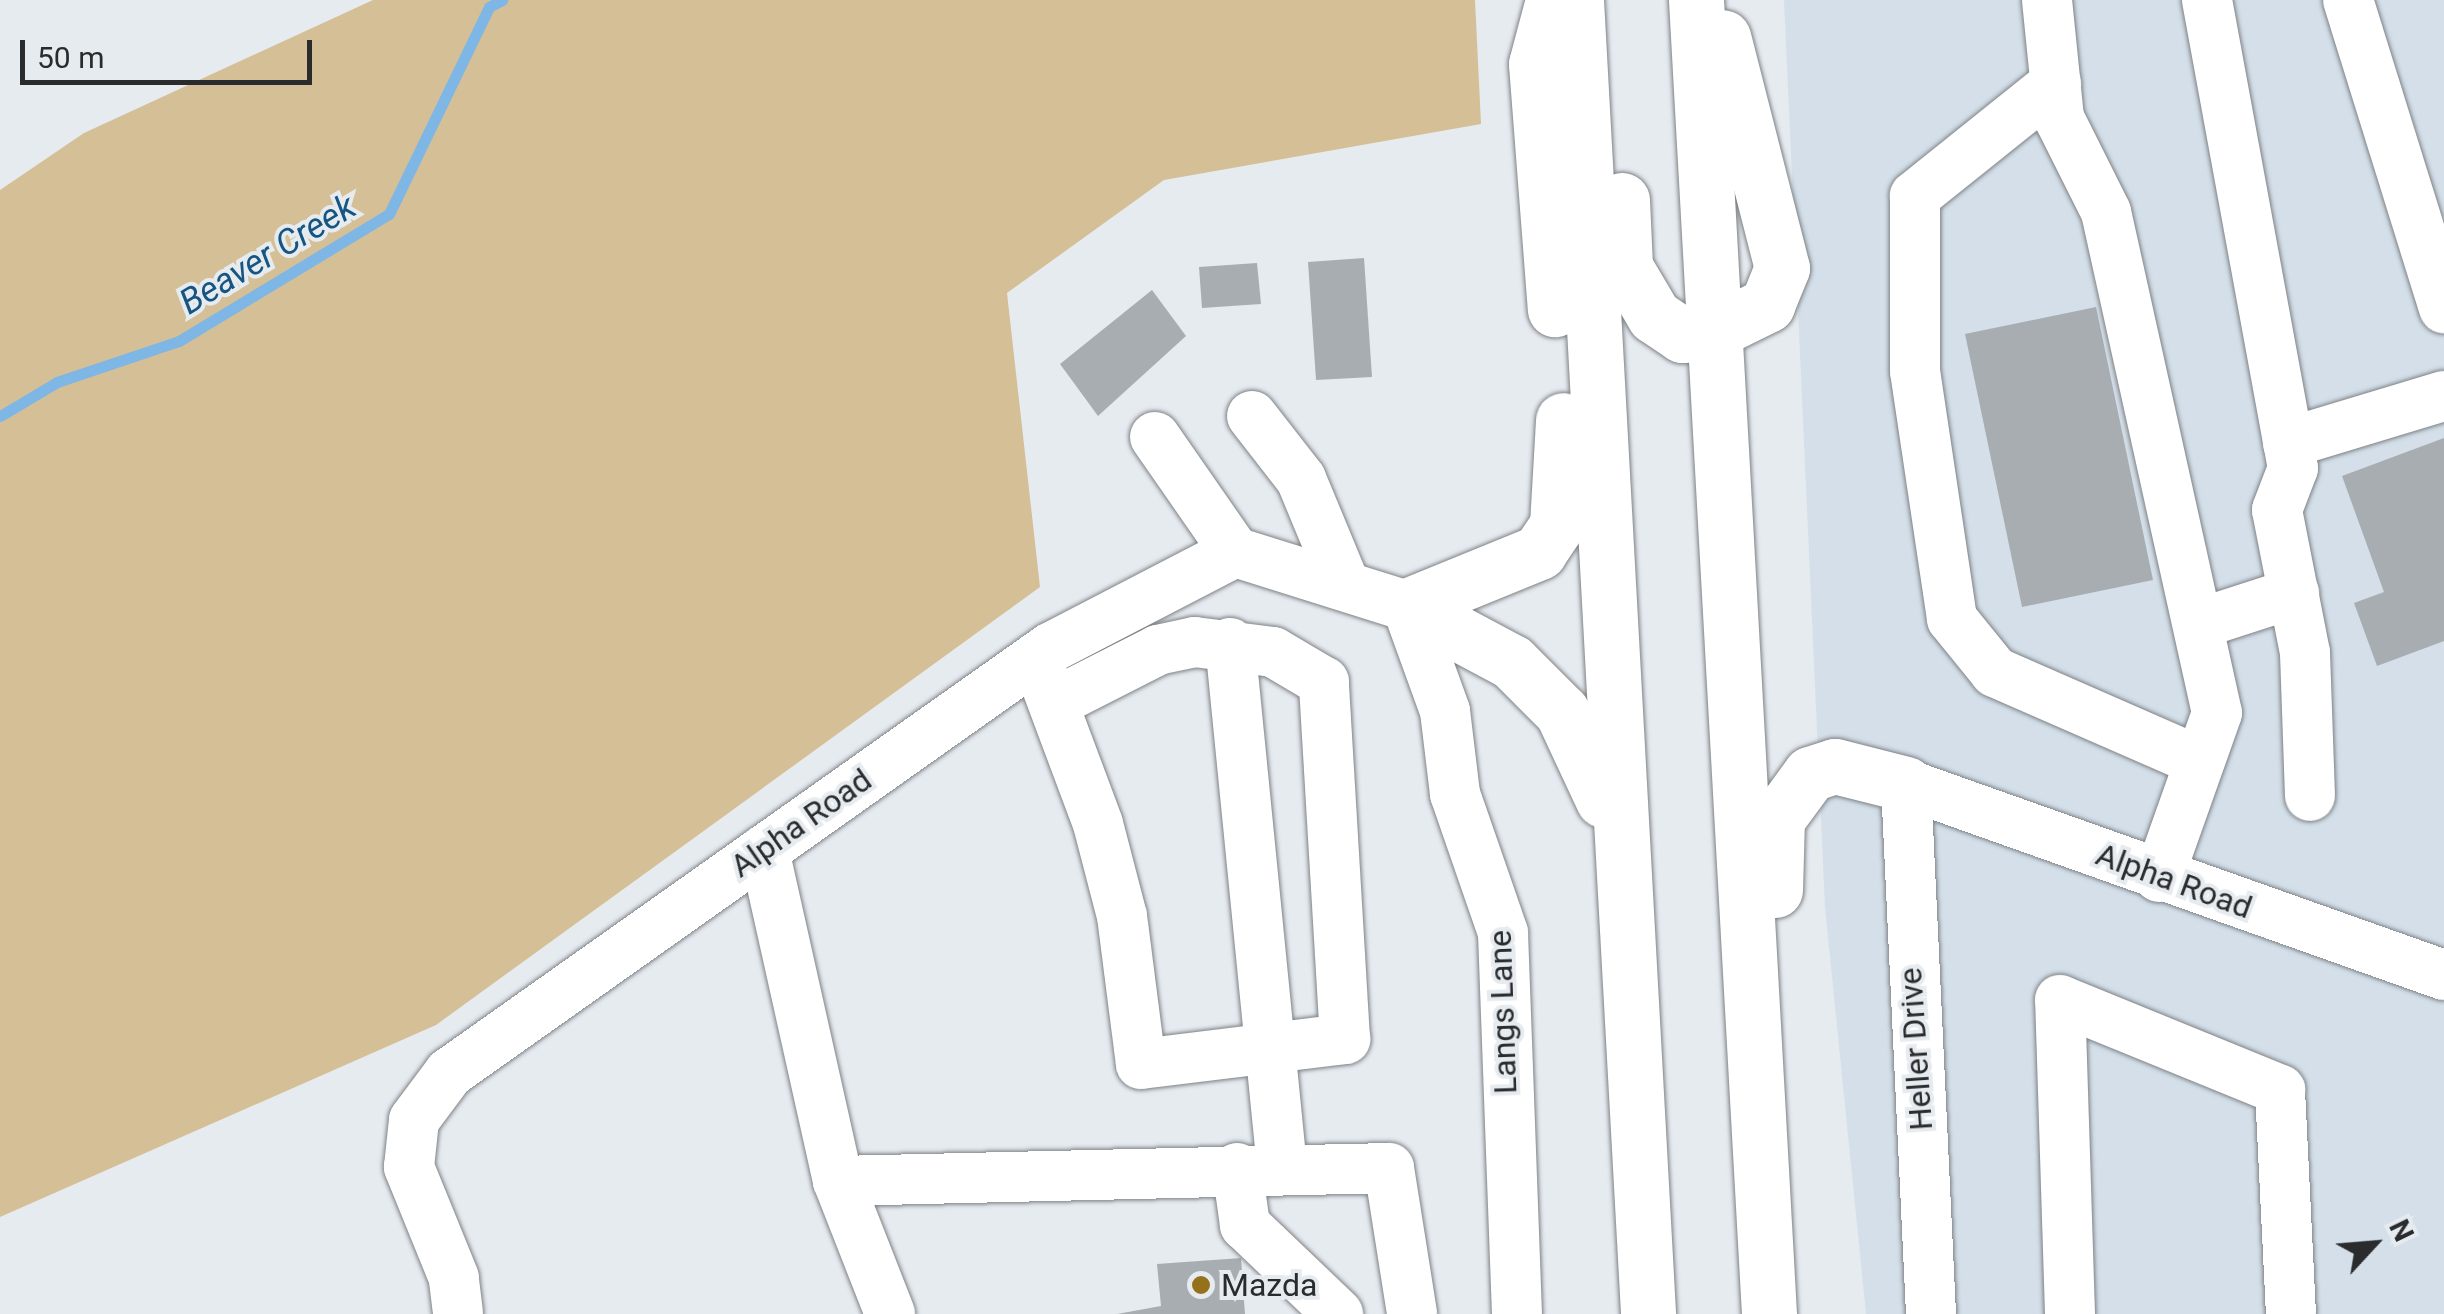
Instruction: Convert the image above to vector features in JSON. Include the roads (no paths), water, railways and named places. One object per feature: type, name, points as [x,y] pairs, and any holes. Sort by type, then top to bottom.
[{"type":"highway","points":[[1407,606],[1539,552],[1557,525],[1566,464],[1536,64],[1553,0]]},
{"type":"highway","points":[[1576,0],[1619,852],[1648,1314]]},
{"type":"highway","points":[[1614,0],[1625,267],[1654,316],[1682,335],[1710,334],[1766,305],[1782,268],[1715,0]]},
{"type":"highway","points":[[1696,0],[1710,334],[1769,1314]]},
{"type":"highway","points":[[1407,606],[1512,662],[1562,712],[1619,852]]},
{"type":"highway","points":[[1787,1314],[1798,1294],[1778,820],[1810,774],[1836,766],[1906,784]]},
{"type":"street","points":[[2046,0],[2060,118],[2106,212],[2217,712],[2158,877]]},
{"type":"street","points":[[2208,0],[2293,468],[2278,510],[2294,593],[2310,796]]},
{"type":"street","points":[[2348,0],[2429,207],[2444,308]]},
{"type":"street","points":[[2056,84],[1915,196],[1914,370],[1952,619],[1995,672],[2199,762]]},
{"type":"street","points":[[2288,443],[2444,396]]},
{"type":"street","points":[[1252,416],[1300,479],[1344,583]]},
{"type":"street","points":[[1155,437],[1235,552],[1344,583],[1407,606]]},
{"type":"street","name":"Alpha Road","points":[[458,1313],[454,1278],[409,1167],[414,1120],[430,1091],[764,850],[1047,679],[1124,603],[1235,552]]},
{"type":"street","points":[[2198,624],[2294,593]]},
{"type":"street","name":"Langs Lane","points":[[1407,606],[1444,710],[1455,794],[1503,933],[1516,1314]]},
{"type":"street","points":[[1230,643],[1273,1049],[1260,1168],[1245,1226],[1338,1314]]},
{"type":"street","points":[[1230,643],[1310,666],[1331,700],[1345,1040],[1140,1064],[1122,916],[1047,679],[1158,650],[1230,643]]},
{"type":"street","name":"Alpha Road","points":[[1906,784],[2158,877],[2444,975]]},
{"type":"street","name":"Heller Drive","points":[[1906,784],[1931,1314]]},
{"type":"street","points":[[764,850],[838,1181],[890,1314]]},
{"type":"street","points":[[2070,1314],[2060,1000],[2280,1090],[2291,1314]]},
{"type":"street","points":[[838,1181],[1260,1168],[1389,1168],[1412,1314]]},
{"type":"waterway","name":"Beaver Creek","points":[[0,416],[57,382],[179,341],[389,214],[489,7],[502,0]]},
{"type":"place","name":"Mazda","points":[[1201,1285]]}]
